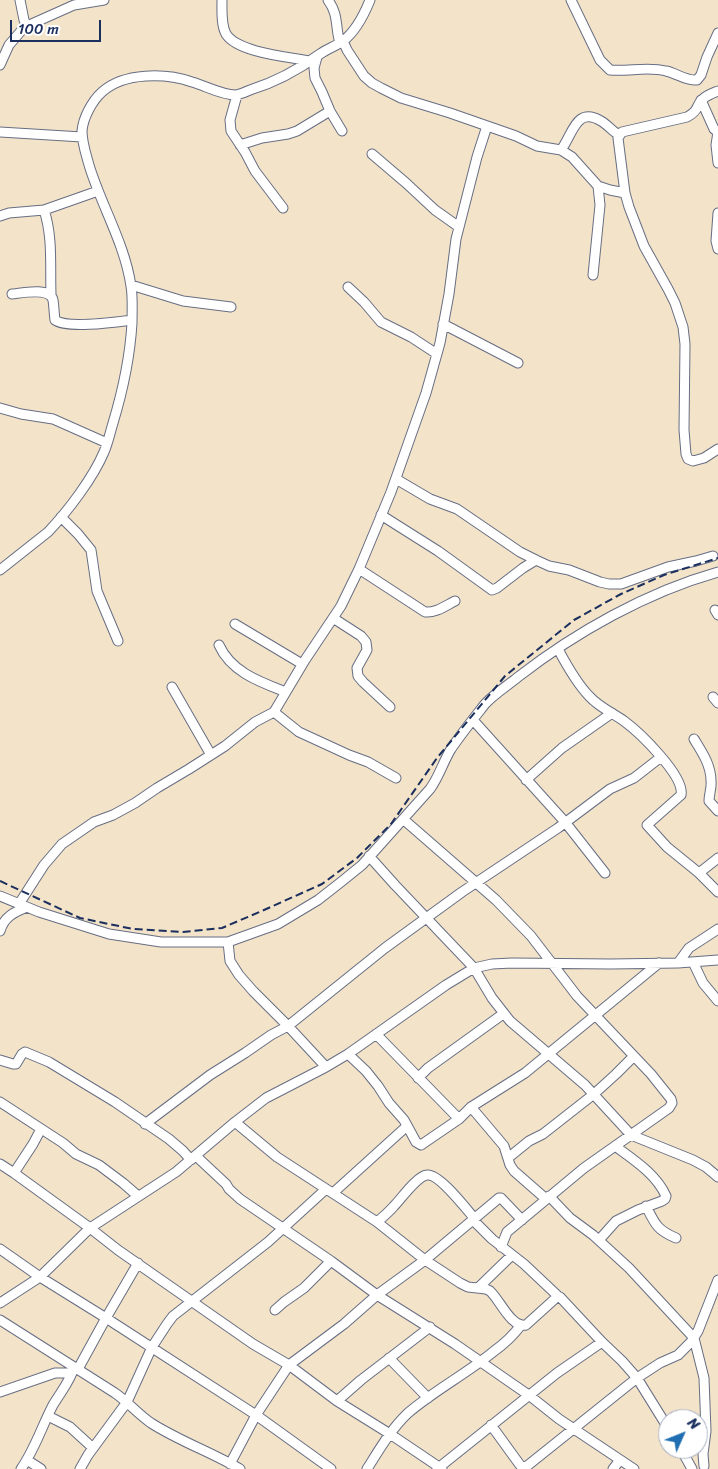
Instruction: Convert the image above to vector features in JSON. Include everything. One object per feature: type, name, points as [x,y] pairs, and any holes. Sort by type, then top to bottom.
[{"type":"street","points":[[20,0],[27,26]]},
{"type":"street","points":[[0,64],[9,45],[27,26],[74,5],[104,0]]},
{"type":"street","points":[[222,0],[225,33],[236,43],[266,54],[313,59]]},
{"type":"street","points":[[328,0],[337,18],[342,42],[358,68],[372,84],[401,98],[450,112],[521,138],[537,146],[561,150],[572,157],[598,186],[615,192],[625,193]]},
{"type":"street","points":[[0,570],[48,532],[61,517],[98,464],[107,443],[121,397],[127,366],[133,302],[126,265],[98,191],[82,137],[84,119],[96,99],[107,88],[129,79],[144,76],[171,77],[191,81],[218,91],[237,95],[277,81],[342,42],[362,18],[370,0]]},
{"type":"street","points":[[571,0],[600,60],[610,70],[665,70],[688,79],[696,80],[701,75],[718,33]]},
{"type":"street","points":[[313,59],[314,78],[342,131]]},
{"type":"street","points":[[718,91],[704,97],[693,114],[622,132],[619,135],[618,143],[625,193],[644,246],[668,288],[683,327],[685,344],[684,430],[686,454],[691,461],[696,461],[718,449]]},
{"type":"street","points":[[237,95],[229,126],[233,136],[259,177],[284,208]]},
{"type":"street","points":[[701,100],[714,129],[718,132],[716,145],[718,163]]},
{"type":"street","points":[[240,145],[262,138],[298,131],[330,111]]},
{"type":"street","points":[[561,150],[579,120],[584,117],[588,116],[599,120],[619,135]]},
{"type":"street","points":[[0,931],[7,917],[23,905],[44,865],[62,844],[94,822],[135,804],[239,736],[255,722],[274,712],[302,664],[333,618],[359,569],[396,479],[417,421],[437,354],[449,294],[456,239],[487,126]]},
{"type":"street","points":[[0,132],[82,137]]},
{"type":"street","points":[[372,154],[440,214],[459,228]]},
{"type":"street","points":[[593,275],[600,202],[598,186]]},
{"type":"street","points":[[0,216],[9,213],[44,210],[98,191]]},
{"type":"street","points":[[600,202],[615,192]]},
{"type":"street","points":[[44,210],[49,224],[51,294],[55,320],[61,324],[132,320]]},
{"type":"street","points":[[718,213],[716,236],[718,249]]},
{"type":"street","points":[[131,285],[183,300],[231,308]]},
{"type":"street","points":[[348,287],[386,326],[411,337],[437,354]]},
{"type":"street","points":[[12,294],[47,292],[51,294]]},
{"type":"street","points":[[443,324],[518,363]]},
{"type":"street","points":[[0,408],[21,414],[53,419],[107,443]]},
{"type":"street","points":[[396,479],[430,499],[457,509],[520,552],[549,566],[569,570],[600,582],[616,584],[625,582],[668,567],[713,556]]},
{"type":"street","points":[[381,515],[438,551],[492,590],[536,560]]},
{"type":"street","points":[[61,517],[91,550],[97,591],[118,641]]},
{"type":"street","points":[[359,569],[425,612],[430,613],[455,601]]},
{"type":"street","points":[[0,896],[109,934],[161,942],[228,942],[278,924],[300,911],[362,865],[430,789],[450,751],[487,702],[537,663],[616,614],[644,599],[690,580],[718,572]]},
{"type":"street","points":[[333,618],[361,636],[366,642],[367,650],[357,668],[358,676],[390,707]]},
{"type":"street","points":[[235,624],[302,664]]},
{"type":"street","points":[[219,645],[223,655],[249,677],[286,692]]},
{"type":"street","points":[[558,649],[570,670],[589,696],[632,728],[661,757],[677,779],[682,792],[681,796],[647,825],[667,847],[699,873],[718,892]]},
{"type":"street","points":[[172,687],[210,755]]},
{"type":"street","points":[[274,712],[300,732],[368,762],[396,778]]},
{"type":"street","points":[[526,780],[562,748],[612,713]]},
{"type":"street","points":[[473,720],[565,822],[606,873]]},
{"type":"street","points":[[694,739],[709,766],[712,781],[709,801],[718,812]]},
{"type":"street","points":[[145,1124],[210,1075],[271,1034],[288,1026],[386,948],[476,883],[610,789],[634,778],[661,757]]},
{"type":"street","points":[[710,793],[718,787]]},
{"type":"street","points":[[403,819],[496,900],[531,936],[577,996],[662,1087],[672,1103],[669,1108],[584,1168],[547,1198],[508,1232],[501,1247]]},
{"type":"street","points":[[369,856],[474,968],[503,1014],[594,1094],[631,1134],[693,1160],[706,1167],[718,1177]]},
{"type":"street","points":[[699,873],[718,858]]},
{"type":"street","points":[[678,963],[689,948],[718,929]]},
{"type":"street","points":[[228,942],[230,961],[239,975],[253,992],[326,1067]]},
{"type":"street","points":[[0,1303],[40,1277],[90,1228],[176,1172],[266,1098],[348,1054],[446,985],[474,968],[492,964],[512,963],[678,963],[718,960]]},
{"type":"street","points":[[693,962],[703,983],[718,1001]]},
{"type":"street","points":[[348,1054],[366,1071],[407,1126],[416,1142],[421,1145],[459,1119],[471,1107],[525,1073],[659,963]]},
{"type":"street","points":[[418,1078],[428,1068],[503,1014]]},
{"type":"street","points":[[376,1034],[459,1119]]},
{"type":"street","points":[[0,1060],[14,1064],[23,1053],[28,1053],[49,1062],[116,1102],[194,1158],[226,1184],[240,1199],[377,1295],[430,1327],[634,1469]]},
{"type":"street","points":[[508,1158],[529,1141],[543,1134],[594,1094],[634,1056]]},
{"type":"street","points":[[0,1102],[76,1154],[99,1165],[138,1196]]},
{"type":"street","points":[[471,1107],[500,1140],[514,1171],[599,1240],[629,1268],[694,1338],[704,1378],[706,1431],[703,1454],[704,1466]]},
{"type":"street","points":[[235,1122],[277,1157],[377,1222],[426,1260],[464,1285],[490,1291],[516,1323],[526,1325],[559,1297]]},
{"type":"street","points":[[80,1469],[127,1402],[152,1347],[173,1316],[268,1242],[407,1126]]},
{"type":"street","points":[[14,1173],[41,1129]]},
{"type":"street","points":[[599,1240],[616,1222],[646,1206],[665,1199],[664,1193],[644,1167],[615,1146]]},
{"type":"street","points":[[0,1164],[107,1242],[253,1344],[289,1365],[337,1401],[390,1434],[439,1468],[491,1425],[574,1361],[602,1342]]},
{"type":"street","points":[[377,1222],[409,1188],[424,1176],[428,1174],[432,1176],[447,1188],[474,1220],[501,1247],[528,1268],[622,1360],[637,1378],[658,1412]]},
{"type":"street","points":[[230,1464],[256,1414],[289,1365],[344,1324],[377,1295],[426,1260],[500,1198],[522,1220]]},
{"type":"street","points":[[646,1206],[657,1227],[676,1238]]},
{"type":"street","points":[[0,1249],[40,1277],[256,1414],[331,1469]]},
{"type":"street","points":[[478,1288],[512,1255]]},
{"type":"street","points":[[275,1310],[304,1288],[331,1261]]},
{"type":"street","points":[[21,1469],[48,1416],[138,1263]]},
{"type":"street","points":[[491,1425],[520,1468],[528,1466],[637,1378],[660,1363],[678,1355],[694,1338],[718,1280]]},
{"type":"street","points":[[0,1320],[127,1402],[136,1412],[152,1423],[240,1469]]},
{"type":"street","points":[[367,1469],[390,1434],[408,1414],[508,1340],[521,1325]]},
{"type":"street","points":[[337,1401],[430,1327]]},
{"type":"street","points":[[389,1358],[428,1398]]},
{"type":"street","points":[[0,1392],[55,1373],[75,1370]]},
{"type":"street","points":[[48,1416],[70,1427],[93,1448]]},
{"type":"street","points":[[27,1460],[41,1469]]},
{"type":"street","points":[[612,1469],[620,1460]]},
{"type":"railway","points":[[0,881],[80,918],[133,929],[183,932],[222,928],[322,884],[357,858],[391,824],[437,758],[505,676],[574,620],[621,594],[664,575],[718,558]]}]
